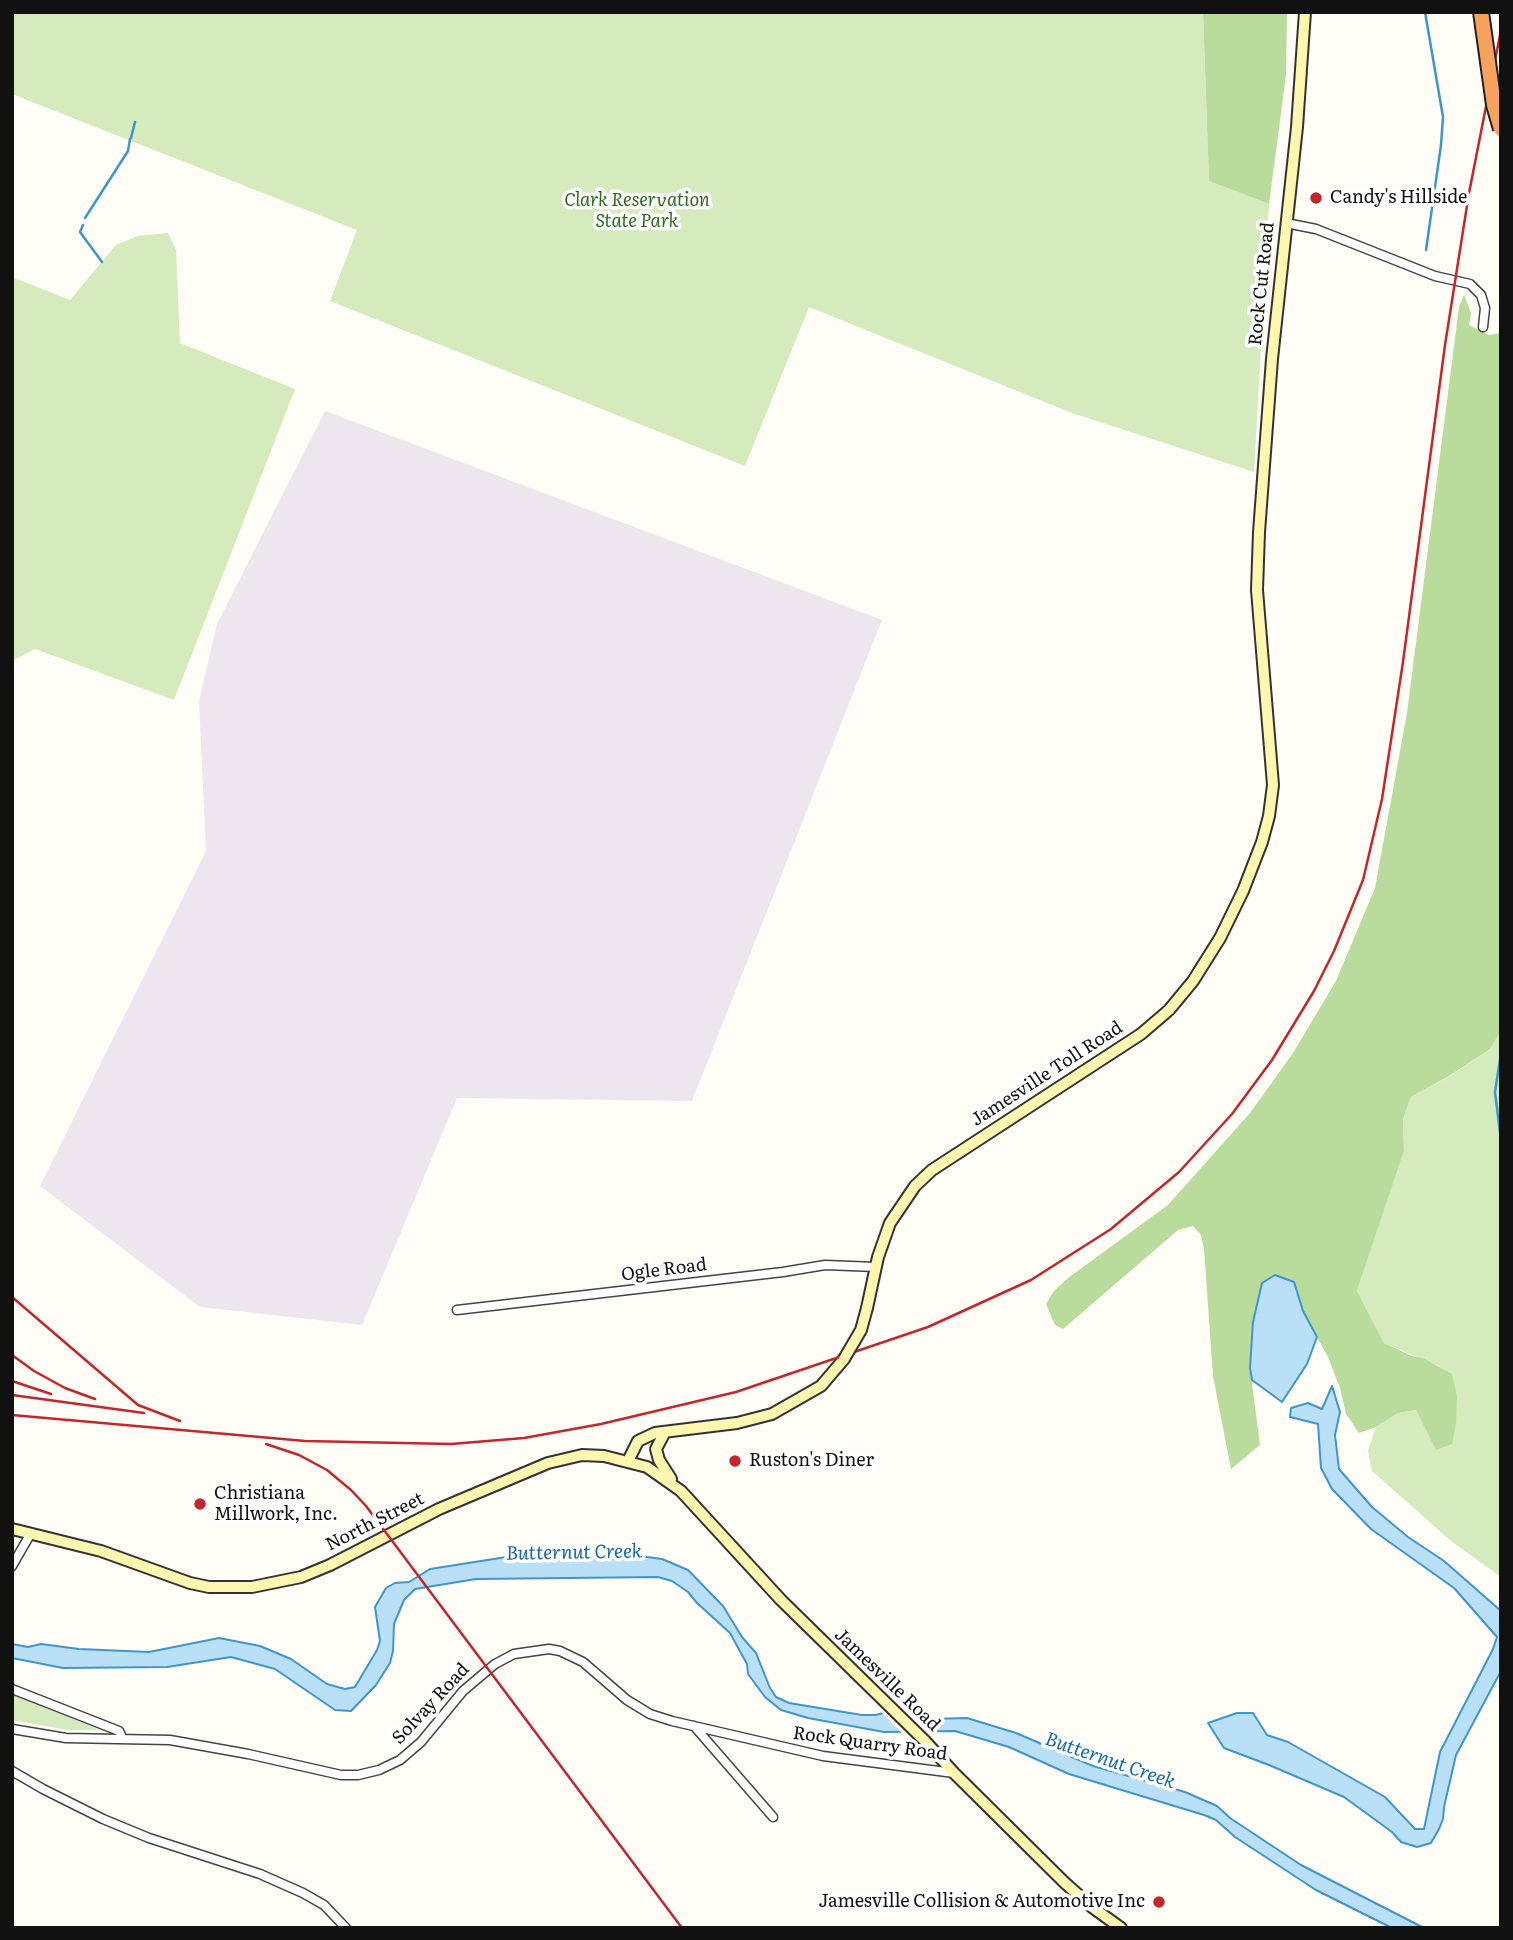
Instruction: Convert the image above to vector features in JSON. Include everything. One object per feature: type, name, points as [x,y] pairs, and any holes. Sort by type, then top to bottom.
[{"type":"highway","points":[[1481,12],[1494,104],[1501,129]]},
{"type":"street","name":"Rock Cut Road","points":[[1258,560],[1272,359],[1297,127],[1305,12]]},
{"type":"street","points":[[1286,223],[1316,229],[1435,276],[1470,284],[1481,295],[1485,308],[1483,327]]},
{"type":"street","name":"Jamesville Toll Road","points":[[628,1461],[638,1441],[655,1433],[761,1418],[789,1406],[817,1389],[831,1376],[861,1330],[890,1223],[915,1186],[932,1170],[1141,1034],[1169,1010],[1193,981],[1220,938],[1255,862],[1269,816],[1273,758],[1257,590],[1258,560]]},
{"type":"street","name":"Ogle Road","points":[[457,1310],[825,1265],[876,1267]]},
{"type":"street","points":[[665,1432],[656,1449],[666,1473],[681,1491]]},
{"type":"street","name":"North Street","points":[[12,1529],[101,1551],[190,1583],[209,1587],[252,1587],[289,1580],[320,1569],[439,1509],[548,1463],[589,1455],[604,1455],[628,1461]]},
{"type":"street","name":"Jamesville Road","points":[[628,1461],[647,1467],[681,1491],[781,1600],[925,1741],[954,1773],[1065,1883],[1121,1928]]},
{"type":"street","points":[[12,1566],[31,1533]]},
{"type":"street","name":"Solvay Road","points":[[12,1729],[66,1738],[170,1740],[341,1775],[358,1775],[379,1770],[400,1760],[421,1742],[482,1672],[514,1654],[549,1649],[561,1651],[583,1662],[627,1700],[650,1714],[781,1747]]},
{"type":"street","name":"Solvay Road","points":[[12,1689],[119,1731],[123,1738]]},
{"type":"street","points":[[694,1726],[773,1817]]},
{"type":"street","name":"Rock Quarry Road","points":[[781,1747],[823,1756],[954,1773]]},
{"type":"street","points":[[12,1771],[103,1819],[149,1838],[260,1874],[303,1893],[324,1905],[346,1928]]},
{"type":"shaded area","points":[[325,411],[882,620],[692,1101],[457,1098],[362,1325],[200,1307],[40,1186],[206,851],[199,701],[217,624]]},
{"type":"green space","name":"Clark Reservation State Park","points":[[12,12],[1203,12],[1209,181],[1269,204],[1254,472],[1072,413],[809,307],[745,466],[330,301],[357,230],[12,94]]},
{"type":"green space","points":[[1203,12],[1287,12],[1286,75],[1269,204],[1209,181]]},
{"type":"green space","points":[[168,233],[176,250],[180,343],[295,389],[174,700],[35,649],[12,661],[12,277],[70,300],[116,245],[138,236]]},
{"type":"green space","points":[[1464,295],[1471,313],[1469,325],[1489,335],[1501,333],[1501,1031],[1490,1049],[1411,1097],[1403,1119],[1404,1151],[1357,1291],[1384,1343],[1423,1358],[1452,1374],[1457,1396],[1452,1444],[1436,1450],[1416,1410],[1398,1413],[1376,1427],[1359,1433],[1346,1414],[1340,1388],[1328,1357],[1303,1311],[1294,1282],[1262,1283],[1253,1322],[1250,1368],[1260,1445],[1231,1469],[1213,1376],[1204,1249],[1201,1235],[1193,1226],[1178,1230],[1063,1329],[1055,1325],[1046,1304],[1054,1291],[1068,1278],[1168,1205],[1250,1113],[1293,1053],[1336,981],[1375,888],[1407,713],[1459,307]]},
{"type":"green space","points":[[1501,1031],[1501,1577],[1451,1541],[1372,1471],[1368,1451],[1376,1427],[1398,1413],[1416,1410],[1436,1449],[1439,1366],[1384,1343],[1357,1291],[1404,1151],[1403,1119],[1411,1097],[1450,1076],[1490,1049]]},
{"type":"green space","points":[[12,1693],[100,1730],[68,1730],[12,1720]]},
{"type":"water","points":[[1275,1275],[1294,1282],[1303,1311],[1317,1337],[1307,1364],[1282,1402],[1252,1380],[1250,1368],[1253,1322],[1262,1283]]},
{"type":"water","points":[[1332,1386],[1340,1412],[1335,1435],[1339,1469],[1372,1507],[1408,1537],[1444,1561],[1501,1611],[1501,1671],[1456,1755],[1439,1829],[1431,1843],[1417,1847],[1401,1842],[1392,1832],[1344,1797],[1224,1748],[1208,1723],[1237,1713],[1253,1713],[1267,1735],[1288,1742],[1385,1797],[1415,1829],[1424,1829],[1440,1752],[1493,1649],[1497,1637],[1454,1588],[1371,1529],[1332,1489],[1321,1468],[1318,1424],[1290,1417],[1291,1408],[1308,1403],[1322,1409]]},
{"type":"water","name":"Butternut Creek","points":[[551,1550],[571,1550],[604,1558],[625,1559],[640,1556],[662,1559],[688,1570],[723,1606],[742,1637],[756,1653],[776,1697],[789,1703],[862,1715],[887,1712],[932,1719],[967,1718],[1016,1733],[1093,1766],[1185,1792],[1217,1806],[1230,1818],[1301,1865],[1424,1928],[1392,1928],[1316,1890],[1235,1837],[1216,1820],[1069,1774],[1009,1747],[955,1731],[884,1732],[808,1718],[781,1710],[765,1697],[748,1674],[747,1664],[730,1633],[688,1592],[672,1581],[658,1577],[476,1579],[415,1589],[404,1600],[394,1624],[390,1663],[376,1685],[351,1711],[335,1710],[275,1669],[231,1657],[167,1667],[63,1668],[12,1658],[12,1644],[149,1652],[219,1638],[260,1646],[291,1659],[327,1684],[345,1689],[355,1687],[380,1641],[375,1607],[386,1588],[395,1583],[409,1582],[430,1569]]},
{"type":"pier","points":[[878,1709],[910,1712],[933,1735],[904,1735]]},
{"type":"waterway","points":[[1425,12],[1443,117],[1426,250]]},
{"type":"waterway","points":[[131,138],[135,122]]},
{"type":"waterway","points":[[85,218],[128,151],[130,139]]},
{"type":"waterway","points":[[83,225],[80,232],[102,262]]},
{"type":"waterway","points":[[1501,1053],[1495,1092],[1501,1140]]},
{"type":"railway","points":[[12,1415],[305,1441],[451,1444],[524,1438],[601,1424],[736,1392],[928,1327],[1031,1280],[1111,1229],[1179,1172],[1232,1114],[1272,1060],[1314,991],[1334,951],[1363,880],[1382,799],[1445,345],[1469,193],[1501,30]]},
{"type":"railway","points":[[12,1297],[138,1405],[180,1421]]},
{"type":"railway","points":[[12,1355],[65,1388],[95,1399]]},
{"type":"railway","points":[[12,1381],[51,1394]]},
{"type":"railway","points":[[12,1395],[144,1413]]},
{"type":"railway","points":[[266,1444],[299,1455],[327,1470],[366,1506],[682,1928]]},
{"type":"place","name":"Candy's Hillside","points":[[1316,198]]},
{"type":"place","name":"Ruston's Diner","points":[[735,1461]]},
{"type":"place","name":"Christiana Millwork, Inc.","points":[[200,1504]]},
{"type":"place","name":"Jamesville Collision & Automotive Inc","points":[[1159,1902]]}]
